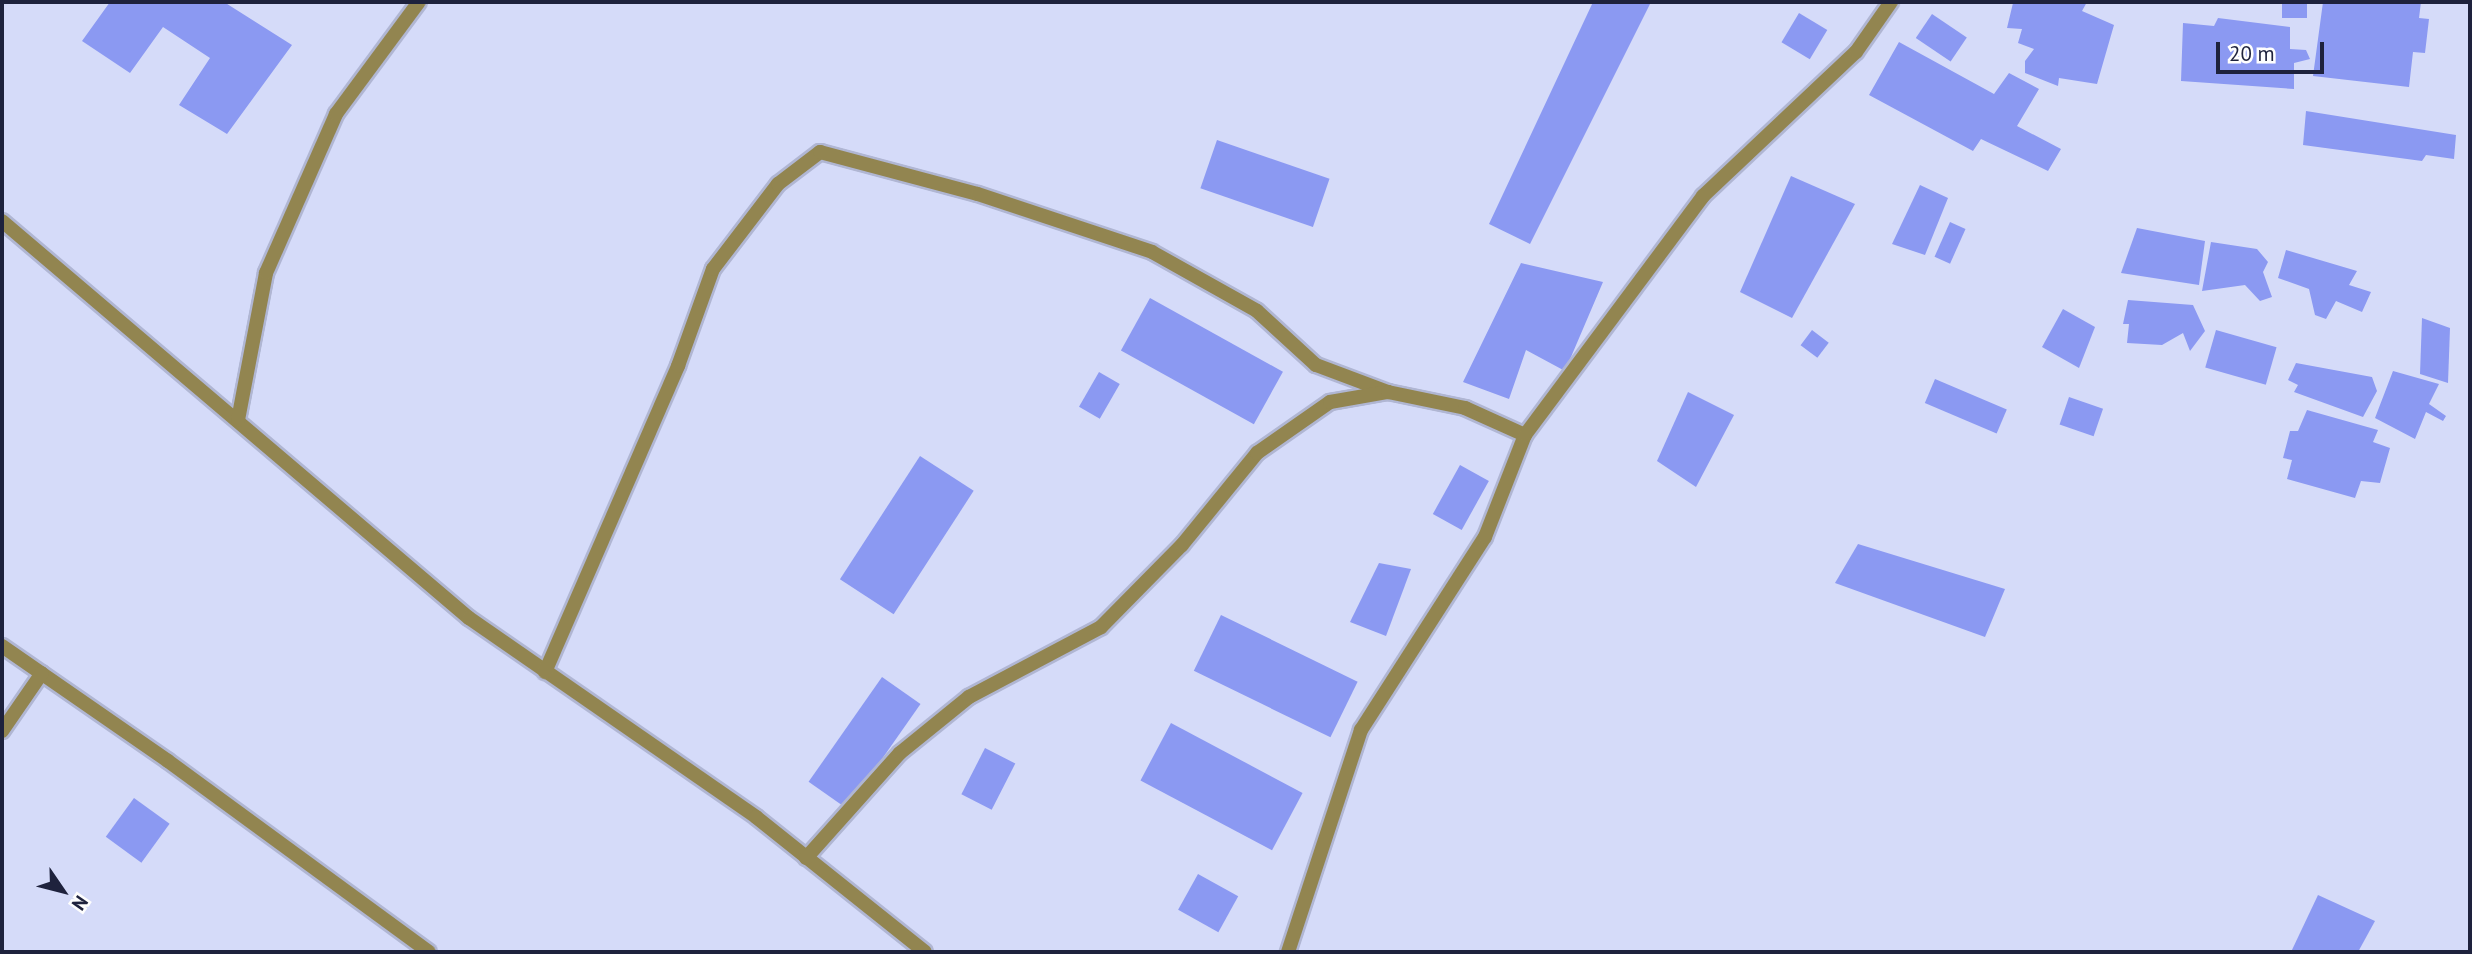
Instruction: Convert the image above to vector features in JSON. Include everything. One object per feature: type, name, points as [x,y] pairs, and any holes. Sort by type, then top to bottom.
[{"type":"street","points":[[238,420],[266,273],[336,114],[419,2]]},
{"type":"street","points":[[1288,952],[1361,730],[1485,537],[1525,435],[1703,196],[1856,51],[1891,2]]},
{"type":"street","points":[[545,672],[678,366],[713,269],[778,184],[820,152],[978,194],[1152,253],[1257,311],[1316,365],[1388,392],[1465,408],[1525,435]]},
{"type":"street","points":[[2,221],[469,618],[756,817],[925,952]]},
{"type":"street","points":[[806,858],[900,753],[969,697],[1101,627],[1182,545],[1256,453],[1330,402],[1388,392]]},
{"type":"street","points":[[2,646],[429,952]]},
{"type":"street","points":[[2,731],[42,673]]},
{"type":"building","points":[[110,2],[224,2],[292,45],[227,134],[179,105],[210,58],[163,27],[130,73],[82,41]]},
{"type":"building","points":[[1593,2],[1651,2],[1530,244],[1489,224]]},
{"type":"building","points":[[2087,2],[2082,11],[2114,25],[2097,84],[2059,78],[2058,86],[2025,73],[2025,61],[2034,49],[2018,43],[2022,29],[2007,28],[2013,3]]},
{"type":"building","points":[[2282,2],[2307,2],[2307,18],[2282,18]]},
{"type":"building","points":[[2323,2],[2421,2],[2419,18],[2429,19],[2425,53],[2413,52],[2409,87],[2313,76]]},
{"type":"building","points":[[1799,13],[1827,30],[1810,59],[1781,42]]},
{"type":"building","points":[[1932,14],[1967,37],[1951,62],[1916,38]]},
{"type":"building","points":[[2218,18],[2290,27],[2290,49],[2306,50],[2310,59],[2294,63],[2294,89],[2181,81],[2183,23],[2214,26]]},
{"type":"building","points":[[1899,42],[1994,94],[2009,73],[2039,89],[2017,126],[2061,149],[2048,171],[1981,139],[1973,151],[1869,95]]},
{"type":"building","points":[[2306,111],[2456,135],[2454,159],[2426,155],[2422,161],[2303,145]]},
{"type":"building","points":[[1217,140],[1330,179],[1313,227],[1200,188]]},
{"type":"building","points":[[1791,176],[1855,204],[1792,318],[1740,292]]},
{"type":"building","points":[[1920,185],[1948,198],[1925,255],[1892,244]]},
{"type":"building","points":[[1950,222],[1966,229],[1950,264],[1935,257]]},
{"type":"building","points":[[2137,228],[2205,241],[2199,285],[2121,273]]},
{"type":"building","points":[[2211,242],[2257,249],[2268,262],[2263,272],[2272,297],[2260,301],[2245,285],[2202,291]]},
{"type":"building","points":[[2286,250],[2357,271],[2349,285],[2371,292],[2362,312],[2336,301],[2326,319],[2315,315],[2309,289],[2278,278]]},
{"type":"building","points":[[1521,263],[1603,282],[1565,371],[1526,350],[1509,399],[1463,382]]},
{"type":"building","points":[[1150,298],[1283,372],[1254,424],[1121,350]]},
{"type":"building","points":[[2128,300],[2193,305],[2205,331],[2190,351],[2183,333],[2162,345],[2127,343],[2129,324],[2123,324]]},
{"type":"building","points":[[2063,309],[2095,327],[2079,368],[2042,347]]},
{"type":"building","points":[[2422,318],[2450,328],[2448,383],[2420,374]]},
{"type":"building","points":[[1812,330],[1829,343],[1817,358],[1801,345]]},
{"type":"building","points":[[2216,330],[2277,347],[2266,385],[2205,367]]},
{"type":"building","points":[[2296,363],[2372,377],[2377,391],[2363,417],[2294,392],[2298,385],[2288,380]]},
{"type":"building","points":[[2393,371],[2439,384],[2429,404],[2446,416],[2443,421],[2426,412],[2415,439],[2375,418]]},
{"type":"building","points":[[1099,372],[1120,384],[1100,419],[1079,407]]},
{"type":"building","points":[[1935,379],[2007,409],[1997,433],[1925,403]]},
{"type":"building","points":[[1688,392],[1734,415],[1696,487],[1657,461]]},
{"type":"building","points":[[2069,397],[2103,409],[2094,436],[2060,424]]},
{"type":"building","points":[[2307,410],[2378,430],[2373,442],[2390,448],[2380,483],[2361,481],[2355,498],[2287,479],[2292,460],[2283,458],[2290,431],[2298,431]]},
{"type":"building","points":[[920,456],[974,491],[894,614],[840,579]]},
{"type":"building","points":[[1460,465],[1489,481],[1462,530],[1433,514]]},
{"type":"building","points":[[1858,544],[2005,589],[1985,637],[1835,583]]},
{"type":"building","points":[[1379,563],[1411,569],[1386,636],[1350,622]]},
{"type":"building","points":[[1221,615],[1358,682],[1330,737],[1194,671]]},
{"type":"building","points":[[882,677],[921,704],[847,809],[809,782]]},
{"type":"building","points":[[1171,723],[1303,793],[1272,850],[1140,780]]},
{"type":"building","points":[[985,748],[1015,763],[992,810],[961,794]]},
{"type":"building","points":[[134,798],[170,824],[141,863],[106,837]]},
{"type":"building","points":[[1198,874],[1238,896],[1218,932],[1178,910]]},
{"type":"building","points":[[2318,895],[2375,921],[2358,952],[2291,952]]}]
